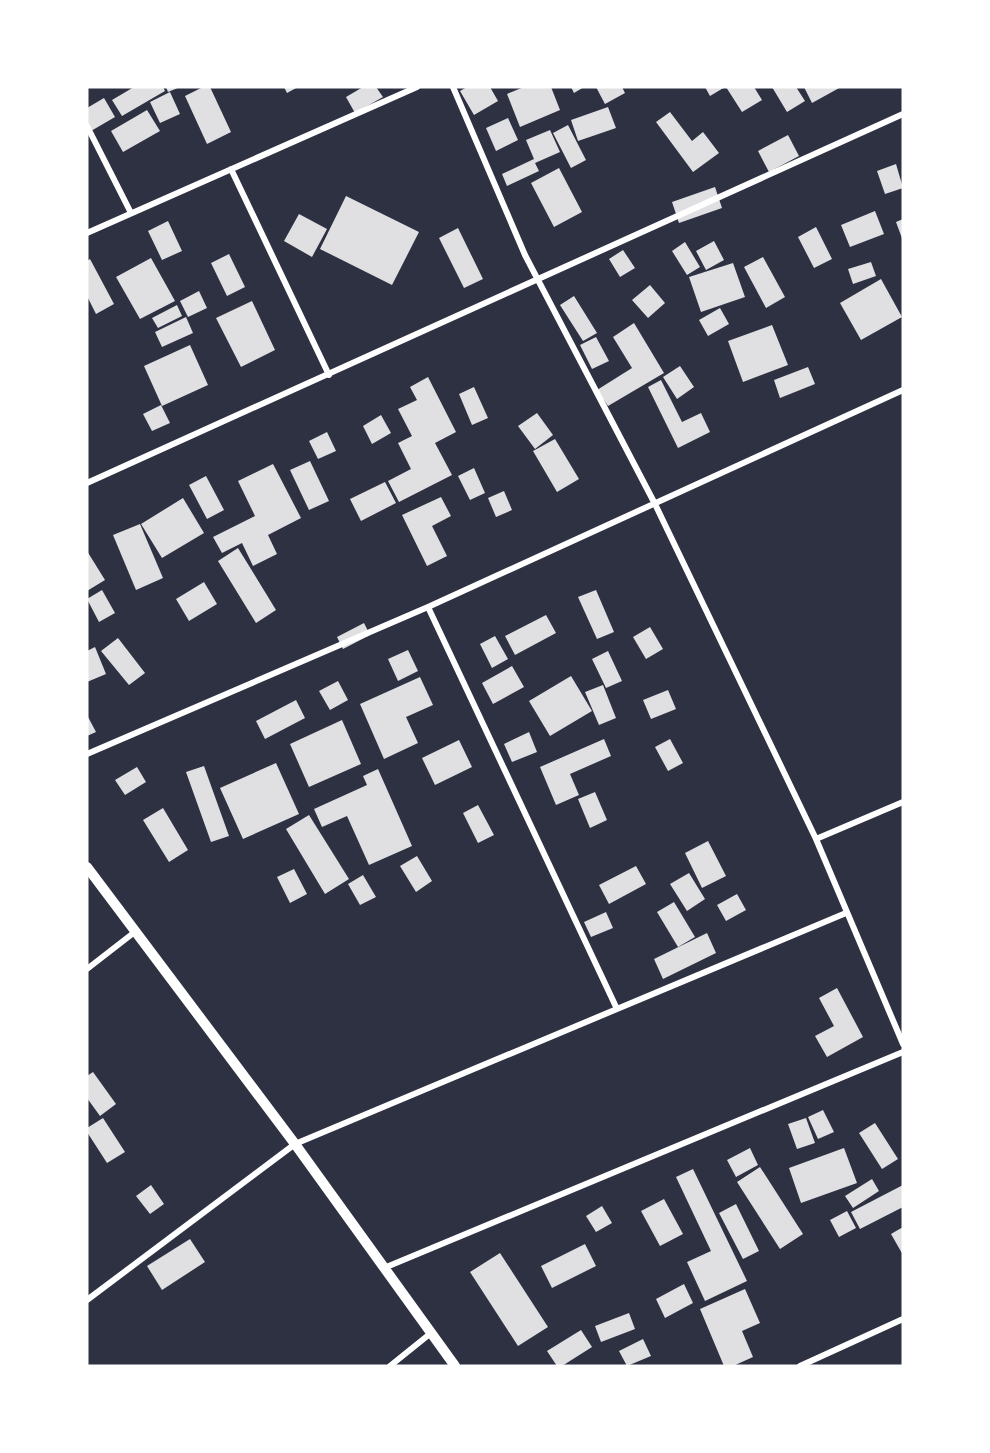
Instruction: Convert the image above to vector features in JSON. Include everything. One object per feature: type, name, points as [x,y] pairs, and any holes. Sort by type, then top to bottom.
[{"type":"street","points":[[87,233],[417,87]]},
{"type":"street","points":[[453,87],[536,278],[655,504],[816,839],[903,1044]]},
{"type":"street","points":[[87,483],[903,114]]},
{"type":"street","points":[[87,126],[130,213]]},
{"type":"street","points":[[231,169],[329,375]]},
{"type":"street","points":[[87,754],[428,607],[903,390]]},
{"type":"street","points":[[428,607],[617,1009]]},
{"type":"street","points":[[816,839],[903,802]]},
{"type":"street","points":[[87,867],[295,1144],[455,1366]]},
{"type":"street","points":[[87,1300],[295,1144],[846,913]]},
{"type":"street","points":[[87,969],[136,931]]},
{"type":"street","points":[[384,1268],[903,1052]]},
{"type":"street","points":[[800,1366],[903,1319]]},
{"type":"street","points":[[390,1366],[431,1333]]},
{"type":"building","points":[[134,87],[163,87],[165,91],[122,116],[112,100]]},
{"type":"building","points":[[166,87],[180,87],[168,92]]},
{"type":"building","points":[[203,87],[210,87],[231,132],[207,144],[185,96]]},
{"type":"building","points":[[284,87],[298,87],[287,93]]},
{"type":"building","points":[[363,87],[376,87],[383,97],[355,113],[346,97]]},
{"type":"building","points":[[467,87],[490,87],[498,101],[474,115],[460,91]]},
{"type":"building","points":[[524,87],[551,87],[560,110],[520,127],[507,94]]},
{"type":"building","points":[[571,87],[584,87],[574,93]]},
{"type":"building","points":[[596,87],[622,87],[625,93],[605,104]]},
{"type":"building","points":[[705,87],[725,87],[710,96]]},
{"type":"building","points":[[726,87],[754,87],[762,100],[742,112]]},
{"type":"building","points":[[772,87],[796,87],[805,101],[787,112]]},
{"type":"building","points":[[804,87],[841,87],[812,103]]},
{"type":"building","points":[[170,92],[180,114],[160,123],[150,102]]},
{"type":"building","points":[[104,98],[115,117],[91,131],[87,123],[87,108]]},
{"type":"building","points":[[608,107],[616,128],[578,141],[571,120]]},
{"type":"building","points":[[147,110],[160,131],[123,152],[111,131]]},
{"type":"building","points":[[670,112],[692,141],[703,132],[719,153],[693,172],[656,122]]},
{"type":"building","points":[[508,118],[518,140],[496,151],[486,128]]},
{"type":"building","points":[[568,125],[586,160],[571,168],[553,133]]},
{"type":"building","points":[[550,130],[560,152],[535,163],[539,171],[507,186],[502,174],[534,159],[526,140]]},
{"type":"building","points":[[788,135],[799,156],[769,172],[758,151]]},
{"type":"building","points":[[896,164],[903,188],[885,194],[877,171]]},
{"type":"building","points":[[559,168],[582,212],[554,227],[531,183]]},
{"type":"building","points":[[715,187],[722,208],[679,223],[672,202]]},
{"type":"building","points":[[346,196],[419,232],[392,285],[320,249]]},
{"type":"building","points":[[875,211],[884,234],[850,247],[841,225]]},
{"type":"building","points":[[299,214],[327,229],[312,257],[284,241]]},
{"type":"building","points":[[903,219],[903,241],[896,222]]},
{"type":"building","points":[[168,221],[182,251],[162,260],[148,231]]},
{"type":"building","points":[[816,227],[832,259],[814,268],[798,237]]},
{"type":"building","points":[[458,228],[483,279],[464,288],[439,238]]},
{"type":"building","points":[[714,241],[724,260],[706,270],[696,251]]},
{"type":"building","points":[[685,242],[700,267],[687,275],[672,251]]},
{"type":"building","points":[[623,250],[635,268],[620,277],[609,259]]},
{"type":"building","points":[[229,254],[245,287],[227,296],[211,263]]},
{"type":"building","points":[[763,257],[785,297],[766,308],[744,267]]},
{"type":"building","points":[[151,258],[175,301],[140,319],[116,277]]},
{"type":"building","points":[[90,259],[114,304],[96,314],[87,296],[87,261]]},
{"type":"building","points":[[871,262],[876,276],[853,284],[848,269]]},
{"type":"building","points":[[733,263],[745,297],[701,312],[689,277]]},
{"type":"building","points":[[881,279],[902,317],[861,340],[840,303]]},
{"type":"building","points":[[650,285],[665,303],[648,318],[632,300]]},
{"type":"building","points":[[199,291],[207,308],[188,317],[180,301]]},
{"type":"building","points":[[574,296],[597,333],[583,341],[560,305]]},
{"type":"building","points":[[252,301],[275,350],[241,367],[216,318]]},
{"type":"building","points":[[177,305],[182,316],[158,328],[152,318]]},
{"type":"building","points":[[720,308],[729,324],[708,336],[699,320]]},
{"type":"building","points":[[186,317],[193,333],[162,347],[155,332]]},
{"type":"building","points":[[634,323],[664,373],[608,406],[597,390],[632,368],[613,337]]},
{"type":"building","points":[[772,325],[788,365],[743,382],[728,341]]},
{"type":"building","points":[[596,337],[609,361],[592,369],[580,345]]},
{"type":"building","points":[[190,345],[208,385],[162,406],[144,366]]},
{"type":"building","points":[[680,366],[694,387],[677,399],[663,377]]},
{"type":"building","points":[[808,367],[815,384],[780,398],[774,380]]},
{"type":"building","points":[[428,377],[456,432],[435,443],[452,475],[399,502],[388,481],[411,469],[398,443],[412,436],[398,409],[417,400],[410,387]]},
{"type":"building","points":[[661,380],[682,422],[701,413],[710,432],[678,448],[648,387]]},
{"type":"building","points":[[474,387],[488,418],[472,425],[459,394]]},
{"type":"building","points":[[161,405],[170,423],[152,431],[143,414]]},
{"type":"building","points":[[537,413],[553,435],[535,449],[518,426]]},
{"type":"building","points":[[381,415],[391,433],[372,444],[363,426]]},
{"type":"building","points":[[327,432],[336,451],[318,459],[309,441]]},
{"type":"building","points":[[555,439],[579,479],[557,492],[533,451]]},
{"type":"building","points":[[310,461],[329,501],[309,510],[290,470]]},
{"type":"building","points":[[273,464],[301,518],[268,535],[277,554],[253,566],[242,543],[222,553],[213,537],[255,516],[238,481]]},
{"type":"building","points":[[474,468],[485,493],[470,500],[458,476]]},
{"type":"building","points":[[206,476],[224,510],[207,519],[189,485]]},
{"type":"building","points":[[385,482],[396,503],[361,521],[350,499]]},
{"type":"building","points":[[504,491],[512,510],[496,517],[488,498]]},
{"type":"building","points":[[441,497],[451,516],[432,526],[447,556],[427,566],[402,515]]},
{"type":"building","points":[[183,498],[204,533],[162,558],[141,524]]},
{"type":"building","points":[[140,524],[163,578],[136,590],[113,535]]},
{"type":"building","points":[[238,548],[276,610],[256,623],[218,561]]},
{"type":"building","points":[[87,551],[105,580],[87,591]]},
{"type":"building","points":[[204,582],[217,604],[189,621],[176,599]]},
{"type":"building","points":[[102,590],[115,613],[99,622],[87,599]]},
{"type":"building","points":[[596,590],[614,632],[597,639],[578,597]]},
{"type":"building","points":[[546,615],[556,633],[515,655],[505,636]]},
{"type":"building","points":[[364,623],[370,635],[343,649],[337,637]]},
{"type":"building","points":[[650,627],[663,649],[646,659],[633,637]]},
{"type":"building","points":[[495,636],[508,659],[492,668],[480,644]]},
{"type":"building","points":[[118,638],[145,673],[129,685],[101,651]]},
{"type":"building","points":[[95,647],[106,674],[87,682],[87,651]]},
{"type":"building","points":[[408,650],[418,671],[398,681],[388,659]]},
{"type":"building","points":[[608,651],[622,681],[606,688],[592,659]]},
{"type":"building","points":[[512,666],[524,687],[493,704],[482,683]]},
{"type":"building","points":[[571,676],[592,711],[550,736],[529,701]]},
{"type":"building","points":[[420,677],[433,705],[406,717],[418,743],[384,759],[360,704]]},
{"type":"building","points":[[338,681],[348,700],[330,710],[319,691]]},
{"type":"building","points":[[603,685],[616,718],[599,725],[585,692]]},
{"type":"building","points":[[668,690],[676,709],[651,719],[643,700]]},
{"type":"building","points":[[296,700],[305,718],[265,739],[256,721]]},
{"type":"building","points":[[87,715],[96,732],[87,736]]},
{"type":"building","points":[[342,720],[361,764],[309,787],[290,744]]},
{"type":"building","points":[[529,732],[537,752],[512,762],[504,744]]},
{"type":"building","points":[[604,739],[611,756],[570,774],[579,795],[556,805],[540,767]]},
{"type":"building","points":[[670,739],[683,763],[668,771],[655,747]]},
{"type":"building","points":[[459,740],[472,767],[435,785],[422,758]]},
{"type":"building","points":[[276,763],[299,814],[243,839],[220,788]]},
{"type":"building","points":[[204,766],[229,836],[211,842],[186,772]]},
{"type":"building","points":[[137,767],[146,782],[125,795],[115,780]]},
{"type":"building","points":[[378,769],[412,846],[369,865],[347,816],[322,827],[314,809],[367,785],[363,776]]},
{"type":"building","points":[[595,792],[607,820],[590,828],[578,799]]},
{"type":"building","points":[[478,805],[494,835],[478,843],[463,813]]},
{"type":"building","points":[[163,808],[188,850],[169,862],[143,820]]},
{"type":"building","points":[[309,815],[349,879],[325,894],[286,829]]},
{"type":"building","points":[[708,841],[726,876],[702,888],[685,853]]},
{"type":"building","points":[[417,856],[432,881],[416,892],[400,866]]},
{"type":"building","points":[[636,866],[646,884],[609,904],[599,885]]},
{"type":"building","points":[[294,869],[307,894],[290,903],[277,877]]},
{"type":"building","points":[[689,873],[705,899],[687,911],[670,884]]},
{"type":"building","points":[[363,875],[376,897],[360,905],[348,884]]},
{"type":"building","points":[[737,894],[746,910],[726,921],[717,905]]},
{"type":"building","points":[[674,902],[695,937],[678,947],[657,912]]},
{"type":"building","points":[[606,912],[613,928],[591,937],[584,922]]},
{"type":"building","points":[[707,933],[716,953],[663,979],[654,959]]},
{"type":"building","points":[[837,988],[863,1037],[827,1057],[815,1036],[834,1026],[819,998]]},
{"type":"building","points":[[93,1072],[116,1104],[100,1116],[87,1098],[87,1076]]},
{"type":"building","points":[[823,1110],[834,1132],[818,1139],[808,1117]]},
{"type":"building","points":[[103,1118],[125,1152],[107,1163],[87,1132],[87,1128]]},
{"type":"building","points":[[806,1118],[815,1143],[797,1149],[788,1124]]},
{"type":"building","points":[[875,1123],[898,1159],[882,1169],[859,1133]]},
{"type":"building","points":[[750,1148],[758,1165],[736,1177],[727,1160]]},
{"type":"building","points":[[844,1148],[857,1183],[801,1203],[789,1168]]},
{"type":"building","points":[[760,1167],[803,1234],[780,1249],[737,1182]]},
{"type":"building","points":[[693,1169],[747,1281],[705,1301],[687,1262],[711,1251],[676,1177]]},
{"type":"building","points":[[872,1179],[879,1191],[853,1208],[845,1196]]},
{"type":"building","points":[[151,1185],[164,1204],[150,1214],[136,1196]]},
{"type":"building","points":[[903,1185],[903,1207],[860,1229],[851,1212]]},
{"type":"building","points":[[664,1199],[683,1234],[660,1246],[641,1211]]},
{"type":"building","points":[[736,1204],[759,1251],[743,1259],[719,1213]]},
{"type":"building","points":[[602,1206],[612,1223],[596,1232],[586,1216]]},
{"type":"building","points":[[847,1211],[856,1228],[839,1237],[830,1220]]},
{"type":"building","points":[[903,1227],[903,1255],[891,1234]]},
{"type":"building","points":[[190,1239],[205,1262],[162,1290],[147,1266]]},
{"type":"building","points":[[585,1244],[596,1266],[552,1288],[541,1266]]},
{"type":"building","points":[[500,1253],[548,1327],[518,1346],[470,1272]]},
{"type":"building","points":[[684,1284],[693,1303],[665,1318],[656,1299]]},
{"type":"building","points":[[745,1289],[760,1323],[742,1331],[753,1357],[733,1366],[724,1366],[700,1309]]},
{"type":"building","points":[[629,1313],[635,1329],[601,1342],[595,1326]]},
{"type":"building","points":[[581,1330],[592,1347],[562,1366],[557,1366],[547,1351]]},
{"type":"building","points":[[643,1339],[651,1356],[627,1366],[619,1351]]}]
